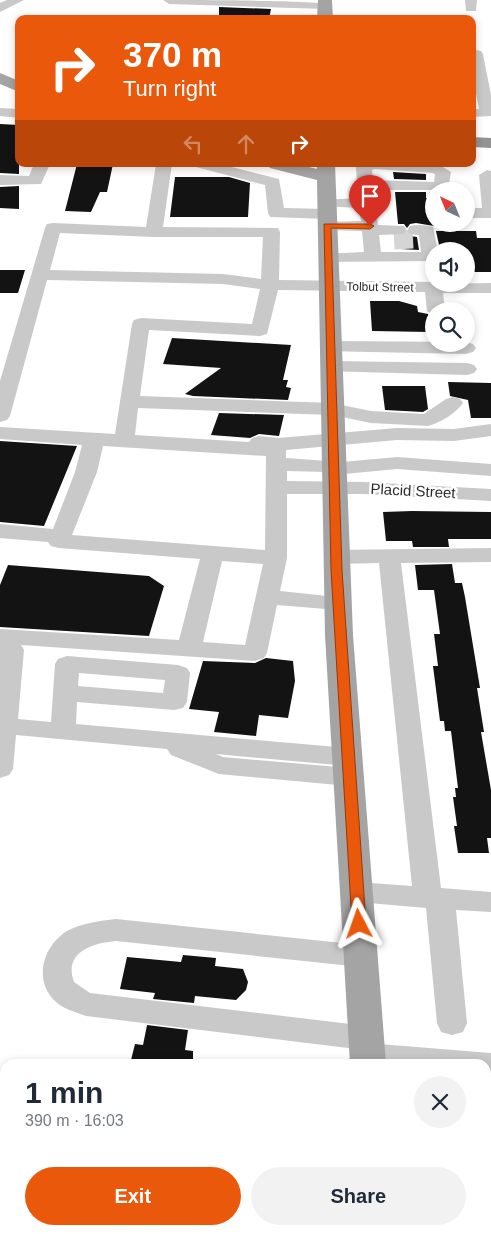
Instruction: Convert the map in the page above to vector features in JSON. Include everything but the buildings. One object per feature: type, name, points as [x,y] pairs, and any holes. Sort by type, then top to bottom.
[{"type":"highway","points":[[476,142],[491,142]]},
{"type":"highway","points":[[476,153],[491,153]]},
{"type":"main road","points":[[0,78],[15,87]]},
{"type":"main road","points":[[0,87],[15,89]]},
{"type":"main road","points":[[0,91],[15,89]]},
{"type":"main road","points":[[301,167],[326,170],[338,603],[368,1053]]},
{"type":"street","points":[[0,8],[18,0]]},
{"type":"street","points":[[169,0],[325,9]]},
{"type":"street","points":[[197,12],[325,9]]},
{"type":"street","points":[[476,54],[478,90],[484,117]]},
{"type":"street","points":[[4,112],[15,113]]},
{"type":"street","points":[[0,180],[35,181],[41,167]]},
{"type":"street","points":[[154,232],[164,167]]},
{"type":"street","points":[[214,167],[273,182],[276,213],[327,214],[366,203]]},
{"type":"street","points":[[475,212],[490,213],[488,175]]},
{"type":"street","points":[[365,185],[373,257]]},
{"type":"street","points":[[327,214],[370,228],[427,230],[430,257],[401,254],[328,258]]},
{"type":"street","points":[[0,416],[53,228],[154,232],[272,232],[270,285],[260,330],[141,324],[124,441]]},
{"type":"street","points":[[398,287],[401,254]]},
{"type":"street","name":"Tolbut Street","points":[[40,275],[223,279],[270,285],[425,288]]},
{"type":"street","name":"Tolbut Street","points":[[475,288],[491,288]]},
{"type":"street","points":[[331,357],[425,351]]},
{"type":"street","points":[[331,357],[467,369]]},
{"type":"street","points":[[129,402],[332,409],[371,417],[428,420],[453,403]]},
{"type":"street","points":[[154,443],[190,438],[278,444],[397,434],[454,435],[491,430]]},
{"type":"street","points":[[0,433],[276,450],[276,558],[255,653],[0,636]]},
{"type":"street","points":[[397,434],[397,463]]},
{"type":"street","points":[[94,439],[86,472],[59,541],[276,558]]},
{"type":"street","points":[[276,486],[397,463],[491,470]]},
{"type":"street","points":[[276,464],[334,474]]},
{"type":"street","name":"Placid Street","points":[[334,474],[491,495]]},
{"type":"street","points":[[0,531],[61,536]]},
{"type":"street","points":[[189,648],[213,553]]},
{"type":"street","points":[[336,556],[491,555]]},
{"type":"street","points":[[390,563],[452,1023]]},
{"type":"street","points":[[268,597],[338,603]]},
{"type":"street","points":[[0,648],[12,650],[2,726],[0,769]]},
{"type":"street","points":[[63,731],[65,693]]},
{"type":"street","points":[[2,726],[160,740],[219,765],[348,767]]},
{"type":"street","points":[[356,892],[491,902]]},
{"type":"street","points":[[361,956],[116,930],[101,931],[85,935],[72,942],[63,953],[57,965],[57,977],[62,988],[72,998],[86,1004],[409,1059]]},
{"type":"tunnel","points":[[403,230],[404,249]]},
{"type":"route","points":[[359,924],[336,570],[327,226],[370,226]]}]
